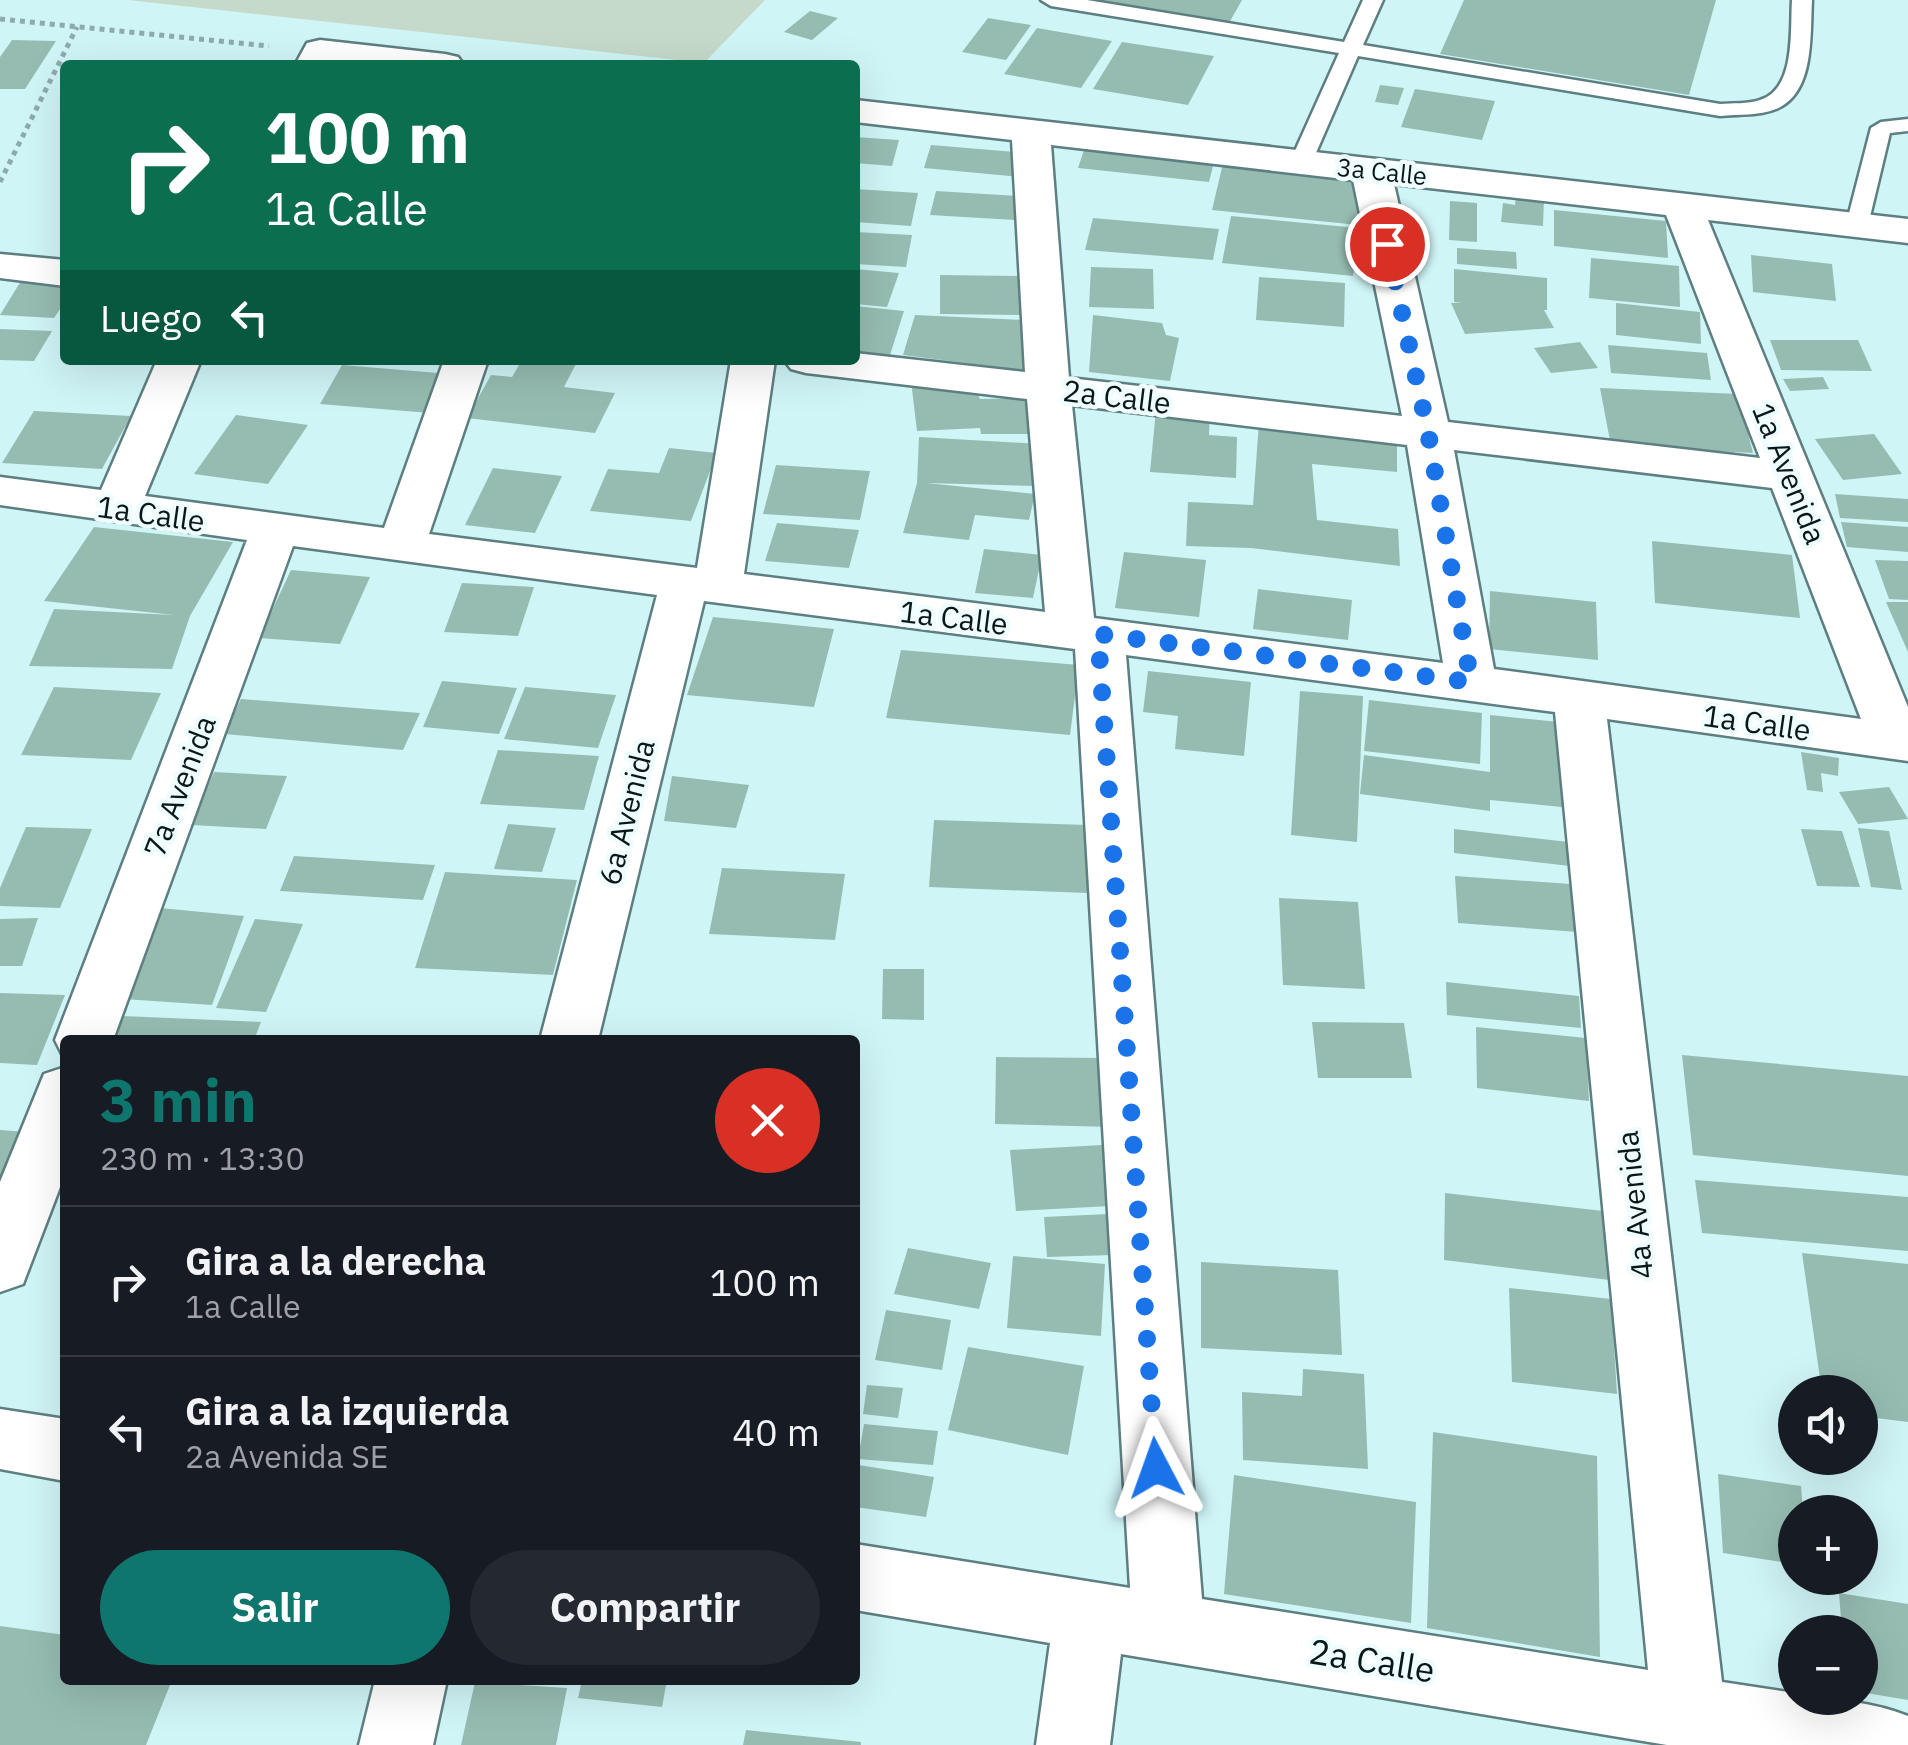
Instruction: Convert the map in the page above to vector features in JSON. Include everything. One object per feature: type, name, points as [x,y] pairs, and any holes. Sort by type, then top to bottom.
[{"type":"street","points":[[317,58],[354,60]]},
{"type":"street","name":"3a Calle","points":[[860,113],[1908,230]]},
{"type":"street","points":[[1032,131],[1048,388],[1085,632],[1168,1626]]},
{"type":"street","points":[[1370,170],[1428,432],[1471,682]]},
{"type":"street","name":"1a Avenida","points":[[1682,205],[1902,742]]},
{"type":"street","points":[[0,266],[60,272]]},
{"type":"street","points":[[117,508],[178,365]]},
{"type":"street","points":[[402,544],[464,365]]},
{"type":"street","name":"6a Avenida","points":[[570,1035],[701,587],[751,365]]},
{"type":"street","name":"2a Calle","points":[[849,365],[1792,476]]},
{"type":"street","name":"1a Calle","points":[[0,491],[274,532],[402,544],[701,587],[1085,632],[1902,742]]},
{"type":"street","name":"7a Avenida","points":[[86,1035],[274,532]]},
{"type":"street","name":"4a Avenida","points":[[1579,698],[1688,1712]]},
{"type":"street","points":[[0,1265],[60,1104]]},
{"type":"street","points":[[0,1440],[60,1449]]},
{"type":"street","name":"2a Calle","points":[[860,1578],[1890,1745]]},
{"type":"street","points":[[1073,1745],[1090,1613]]},
{"type":"street","points":[[396,1745],[410,1685]]},
{"type":"lane","points":[[1051,0],[1720,110],[1768,104],[1784,96],[1794,80],[1802,0]]},
{"type":"lane","points":[[1301,162],[1373,0]]},
{"type":"lane","points":[[1858,225],[1881,128],[1908,125]]},
{"type":"path","points":[[0,19],[317,58]]},
{"type":"path","points":[[60,60],[77,26]]},
{"type":"path","points":[[0,182],[60,60]]},
{"type":"green space","points":[[128,0],[765,0],[707,60],[677,60]]},
{"type":"building","points":[[1099,0],[1242,0],[1229,23]]},
{"type":"building","points":[[1464,0],[1716,0],[1689,95],[1440,54]]},
{"type":"building","points":[[810,11],[838,18],[812,40],[784,32]]},
{"type":"building","points":[[988,18],[1031,25],[1006,60],[962,52]]},
{"type":"building","points":[[1037,28],[1112,41],[1081,88],[1004,74]]},
{"type":"building","points":[[12,40],[56,41],[25,89],[0,89],[0,57]]},
{"type":"building","points":[[1122,42],[1214,56],[1188,105],[1093,89]]},
{"type":"building","points":[[1380,85],[1404,88],[1398,105],[1375,102]]},
{"type":"building","points":[[1415,89],[1495,101],[1482,140],[1401,127]]},
{"type":"building","points":[[860,137],[899,140],[892,166],[860,163]]},
{"type":"building","points":[[1087,141],[1216,154],[1209,182],[1078,168]]},
{"type":"building","points":[[931,145],[1028,153],[1021,177],[924,168]]},
{"type":"building","points":[[1224,159],[1365,173],[1358,225],[1212,210]]},
{"type":"building","points":[[860,189],[918,193],[911,226],[860,222]]},
{"type":"building","points":[[936,191],[1020,196],[1015,220],[930,215]]},
{"type":"building","points":[[1516,196],[1544,199],[1543,226],[1501,222],[1503,203],[1515,205]]},
{"type":"building","points":[[1450,201],[1477,203],[1477,242],[1449,240]]},
{"type":"building","points":[[1554,210],[1666,221],[1668,258],[1554,246]]},
{"type":"building","points":[[1231,216],[1359,228],[1353,276],[1222,263]]},
{"type":"building","points":[[1093,218],[1219,229],[1213,260],[1085,250]]},
{"type":"building","points":[[860,232],[912,235],[906,267],[860,264]]},
{"type":"building","points":[[1457,248],[1516,252],[1517,269],[1457,264]]},
{"type":"building","points":[[1751,255],[1832,264],[1836,301],[1753,292]]},
{"type":"building","points":[[1591,258],[1679,266],[1680,307],[1589,298]]},
{"type":"building","points":[[1091,267],[1153,269],[1154,309],[1089,307]]},
{"type":"building","points":[[860,269],[899,273],[887,307],[860,304]]},
{"type":"building","points":[[1454,269],[1547,278],[1544,310],[1554,328],[1465,334],[1451,303],[1462,303],[1454,302]]},
{"type":"building","points":[[940,275],[1021,276],[1023,315],[940,314]]},
{"type":"building","points":[[1259,277],[1345,283],[1344,327],[1256,320]]},
{"type":"building","points":[[21,281],[60,284],[60,309],[54,318],[0,315]]},
{"type":"building","points":[[1616,303],[1700,312],[1701,344],[1616,335]]},
{"type":"building","points":[[860,307],[904,311],[890,355],[860,352]]},
{"type":"building","points":[[915,315],[1025,320],[1028,371],[903,355]]},
{"type":"building","points":[[1093,315],[1162,323],[1166,335],[1179,338],[1170,381],[1089,372]]},
{"type":"building","points":[[0,329],[52,331],[34,361],[0,360]]},
{"type":"building","points":[[1770,340],[1858,340],[1872,371],[1781,370]]},
{"type":"building","points":[[1580,342],[1598,368],[1551,373],[1534,348]]},
{"type":"building","points":[[1608,345],[1707,353],[1711,380],[1611,373]]},
{"type":"building","points":[[342,365],[450,374],[430,413],[320,404]]},
{"type":"building","points":[[519,365],[575,365],[564,387],[615,393],[595,433],[467,418],[491,375],[512,377]]},
{"type":"building","points":[[1823,377],[1829,389],[1790,391],[1783,379]]},
{"type":"building","points":[[911,381],[975,387],[980,399],[1034,398],[1036,434],[981,434],[980,428],[917,431]]},
{"type":"building","points":[[1600,388],[1738,394],[1753,453],[1611,446]]},
{"type":"building","points":[[1156,410],[1210,413],[1209,435],[1237,437],[1236,478],[1150,472]]},
{"type":"building","points":[[34,411],[131,416],[102,469],[2,463]]},
{"type":"building","points":[[236,415],[308,425],[268,484],[194,474]]},
{"type":"building","points":[[1259,422],[1397,435],[1397,472],[1312,464],[1317,520],[1398,529],[1400,566],[1251,548],[1186,546],[1188,502],[1253,505]]},
{"type":"building","points":[[1874,434],[1902,474],[1843,480],[1815,439]]},
{"type":"building","points":[[919,437],[1041,444],[1036,486],[926,483],[1035,494],[1029,520],[975,515],[969,540],[903,533],[917,483]]},
{"type":"building","points":[[669,448],[717,453],[691,521],[590,511],[608,469],[659,473]]},
{"type":"building","points":[[776,465],[870,471],[860,520],[763,514]]},
{"type":"building","points":[[493,468],[562,476],[535,533],[465,525]]},
{"type":"building","points":[[1835,494],[1908,499],[1908,522],[1840,518]]},
{"type":"building","points":[[1841,522],[1908,527],[1908,552],[1847,547]]},
{"type":"building","points":[[777,523],[859,530],[849,568],[765,561]]},
{"type":"building","points":[[94,527],[233,542],[190,616],[172,669],[29,666],[54,609],[174,615],[44,601]]},
{"type":"building","points":[[1652,541],[1792,555],[1800,618],[1655,603]]},
{"type":"building","points":[[984,549],[1042,555],[1033,598],[975,593]]},
{"type":"building","points":[[1124,552],[1206,560],[1199,617],[1115,608]]},
{"type":"building","points":[[1875,560],[1908,561],[1908,600],[1889,599]]},
{"type":"building","points":[[291,570],[370,577],[340,644],[259,638]]},
{"type":"building","points":[[462,583],[534,587],[518,636],[444,632]]},
{"type":"building","points":[[1258,589],[1352,600],[1348,640],[1253,629]]},
{"type":"building","points":[[1490,591],[1596,602],[1598,660],[1489,649]]},
{"type":"building","points":[[1886,602],[1908,602],[1908,652]]},
{"type":"building","points":[[713,617],[834,629],[814,707],[687,695]]},
{"type":"building","points":[[901,650],[1079,665],[1070,735],[886,718]]},
{"type":"building","points":[[1148,671],[1251,682],[1244,756],[1175,749],[1178,716],[1143,712]]},
{"type":"building","points":[[442,681],[517,688],[499,734],[423,727]]},
{"type":"building","points":[[54,687],[161,693],[131,760],[21,755]]},
{"type":"building","points":[[525,687],[616,695],[598,748],[504,739]]},
{"type":"building","points":[[1300,691],[1363,696],[1357,842],[1291,835]]},
{"type":"building","points":[[241,699],[420,713],[403,750],[224,734]]},
{"type":"building","points":[[1369,700],[1482,713],[1480,764],[1364,751]]},
{"type":"building","points":[[1490,715],[1569,723],[1572,808],[1490,800],[1490,811],[1360,794],[1364,755],[1490,772]]},
{"type":"building","points":[[498,750],[599,756],[584,810],[480,804]]},
{"type":"building","points":[[1801,752],[1839,758],[1838,776],[1821,773],[1823,792],[1807,790]]},
{"type":"building","points":[[214,772],[287,776],[266,829],[192,825]]},
{"type":"building","points":[[672,776],[749,785],[736,828],[664,821]]},
{"type":"building","points":[[1889,787],[1908,819],[1858,824],[1839,792]]},
{"type":"building","points":[[934,820],[1088,825],[1087,893],[929,887]]},
{"type":"building","points":[[508,824],[556,828],[542,872],[494,869]]},
{"type":"building","points":[[26,827],[92,829],[60,908],[0,906],[0,888]]},
{"type":"building","points":[[1858,828],[1889,831],[1902,890],[1871,887]]},
{"type":"building","points":[[1454,829],[1569,842],[1570,866],[1454,853]]},
{"type":"building","points":[[1801,829],[1842,831],[1860,887],[1817,886]]},
{"type":"building","points":[[294,856],[435,865],[423,900],[280,891]]},
{"type":"building","points":[[722,868],[845,874],[835,940],[709,934]]},
{"type":"building","points":[[445,872],[577,880],[553,975],[415,968]]},
{"type":"building","points":[[1455,876],[1571,884],[1578,932],[1458,923]]},
{"type":"building","points":[[1279,898],[1358,902],[1365,989],[1283,985]]},
{"type":"building","points":[[160,908],[244,916],[212,1005],[124,999]]},
{"type":"building","points":[[38,918],[22,966],[0,966],[0,919]]},
{"type":"building","points":[[255,919],[303,924],[266,1012],[216,1008]]},
{"type":"building","points":[[883,969],[924,969],[924,1020],[882,1019]]},
{"type":"building","points":[[1446,982],[1579,996],[1581,1028],[1447,1015]]},
{"type":"building","points":[[0,993],[65,995],[37,1065],[0,1063]]},
{"type":"building","points":[[122,1016],[261,1022],[256,1035],[114,1035]]},
{"type":"building","points":[[1312,1022],[1404,1023],[1412,1078],[1318,1078]]},
{"type":"building","points":[[1476,1027],[1586,1038],[1589,1101],[1477,1088]]},
{"type":"building","points":[[1682,1055],[1908,1076],[1908,1176],[1693,1155]]},
{"type":"building","points":[[996,1057],[1109,1058],[1112,1127],[995,1124]]},
{"type":"building","points":[[0,1130],[27,1132],[0,1195]]},
{"type":"building","points":[[1102,1145],[1110,1206],[1016,1211],[1010,1150]]},
{"type":"building","points":[[1695,1180],[1908,1197],[1908,1251],[1702,1233]]},
{"type":"building","points":[[1445,1193],[1621,1213],[1626,1282],[1444,1260]]},
{"type":"building","points":[[1108,1214],[1113,1255],[1047,1257],[1044,1217]]},
{"type":"building","points":[[908,1248],[991,1263],[979,1309],[894,1294]]},
{"type":"building","points":[[1802,1253],[1908,1264],[1908,1422],[1878,1418],[1878,1375],[1820,1375]]},
{"type":"building","points":[[1013,1256],[1105,1264],[1101,1336],[1007,1328]]},
{"type":"building","points":[[1201,1262],[1338,1270],[1342,1355],[1201,1348]]},
{"type":"building","points":[[1509,1288],[1611,1299],[1617,1394],[1512,1382]]},
{"type":"building","points":[[886,1310],[951,1320],[942,1370],[875,1360]]},
{"type":"building","points":[[968,1347],[1084,1366],[1068,1455],[948,1430]]},
{"type":"building","points":[[1303,1369],[1364,1374],[1368,1469],[1243,1460],[1242,1392],[1302,1396]]},
{"type":"building","points":[[867,1385],[903,1388],[898,1418],[863,1414]]},
{"type":"building","points":[[864,1424],[938,1431],[933,1465],[860,1459]]},
{"type":"building","points":[[1433,1432],[1597,1456],[1600,1657],[1427,1628]]},
{"type":"building","points":[[860,1465],[934,1477],[926,1517],[860,1508]]},
{"type":"building","points":[[1718,1474],[1801,1486],[1802,1495],[1778,1495],[1778,1561],[1723,1553]]},
{"type":"building","points":[[1234,1475],[1416,1502],[1411,1623],[1224,1594]]},
{"type":"building","points":[[1839,1595],[1908,1604],[1908,1700],[1878,1695],[1878,1615],[1841,1615]]},
{"type":"building","points":[[0,1626],[60,1634],[60,1685],[170,1685],[146,1745],[0,1745]]},
{"type":"building","points":[[474,1685],[567,1688],[556,1745],[461,1745]]},
{"type":"building","points":[[581,1685],[666,1685],[662,1707],[578,1698]]},
{"type":"building","points":[[746,1730],[861,1742],[861,1745],[743,1745]]},
{"type":"route","points":[[1156,1468],[1098,634],[1471,682],[1428,432],[1387,244]]}]
